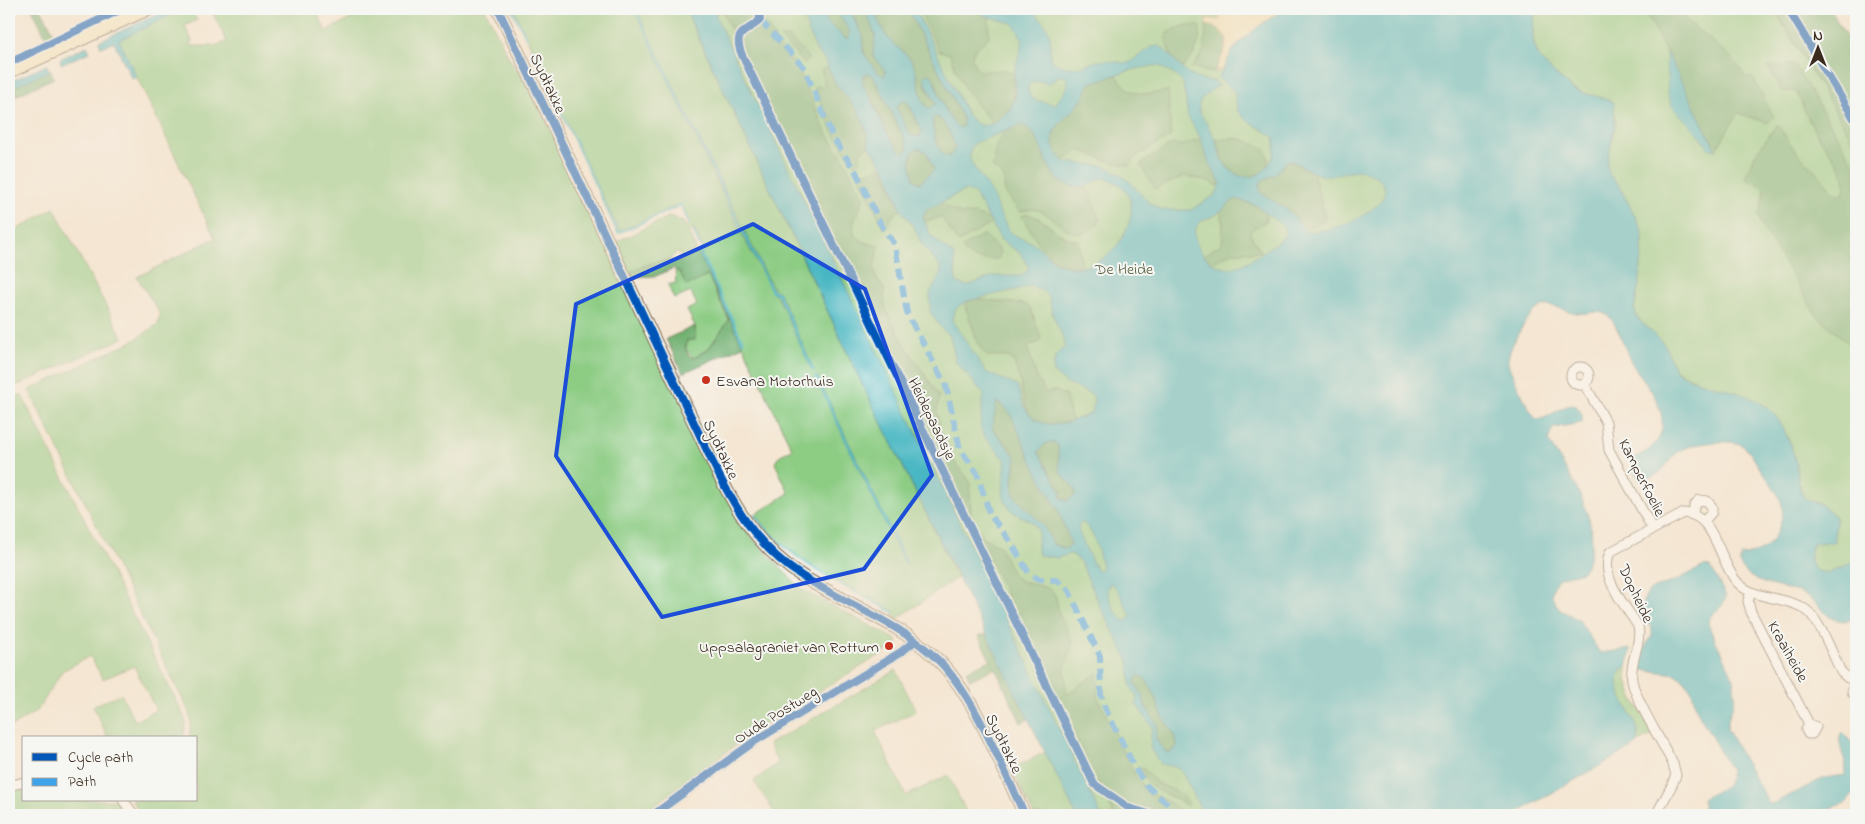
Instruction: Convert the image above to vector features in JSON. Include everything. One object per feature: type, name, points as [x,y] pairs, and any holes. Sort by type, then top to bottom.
[{"type":"street","points":[[9,72],[148,9]]},
{"type":"street","name":"Sydtakke","points":[[498,9],[712,462],[743,520],[763,544],[802,576],[890,624],[915,641],[940,662],[961,690],[1025,815]]},
{"type":"street","name":"Kamperfoelie","points":[[1585,385],[1606,422],[1609,450],[1652,528]]},
{"type":"street","name":"Dopheide","points":[[1656,815],[1676,775],[1674,764],[1634,689],[1632,673],[1640,636],[1638,626],[1608,574],[1606,561],[1610,552],[1652,528],[1684,513],[1693,513],[1694,506],[1699,500],[1707,501],[1712,506],[1712,512],[1704,521]]},
{"type":"street","points":[[1693,513],[1704,521],[1739,584],[1751,592],[1791,602],[1806,609],[1814,619],[1841,672],[1848,678],[1856,680],[1852,692],[1856,697]]},
{"type":"street","name":"Kraaiheide","points":[[1751,592],[1748,601],[1751,612],[1809,724]]},
{"type":"street","name":"Oude Postweg","points":[[653,815],[755,741],[901,652],[915,641]]},
{"type":"street","points":[[9,786],[22,783]]},
{"type":"street","points":[[124,802],[134,815]]},
{"type":"highlighted area","points":[[753,224],[865,289],[932,475],[864,569],[662,617],[556,456],[576,304]]},
{"type":"green space","points":[[32,9],[41,9],[54,33],[46,37]]},
{"type":"green space","points":[[184,9],[190,9],[197,20],[185,26],[192,41],[191,46],[214,46],[227,42],[211,9],[315,9],[326,31],[360,14],[358,9],[485,9],[511,62],[529,86],[751,537],[801,589],[897,640],[897,645],[761,726],[641,815],[142,815],[132,802],[198,802],[198,736],[189,736],[191,721],[188,710],[29,390],[135,340],[158,324],[160,314],[137,277],[215,238],[119,41],[120,38]]},
{"type":"green space","points":[[514,9],[634,9],[740,230],[724,240],[741,232],[772,292],[777,295],[812,370],[814,370],[779,292],[773,289],[636,9],[685,9],[863,386],[897,452],[957,578],[897,619],[893,614],[894,611],[811,567],[786,549],[770,532],[756,514],[789,493],[775,463],[779,456],[792,449],[705,265],[701,252],[718,244],[717,242],[703,248],[694,229],[688,231],[696,250],[681,257],[678,251],[670,259],[628,272],[614,243],[670,216],[683,222],[686,227],[690,223],[681,204],[619,231],[547,83]],"holes":[[[817,376],[907,564],[904,563],[815,377]]]},
{"type":"green space","name":"De Heide","points":[[715,9],[1473,9],[1428,815],[1100,815],[714,17]]},
{"type":"green space","points":[[721,9],[757,9],[780,48],[796,64],[825,130],[843,158],[864,199],[854,223],[855,235],[868,243],[879,246],[874,267],[876,278],[884,288],[885,308],[902,340],[939,396],[937,413],[940,429],[953,460],[967,477],[970,484],[971,515],[975,525],[983,537],[1000,546],[1013,575],[1021,581],[1051,589],[1056,597],[1060,616],[1073,642],[1065,668],[1066,695],[1098,672],[1097,696],[1137,779],[1152,794],[1172,804],[1184,815],[1114,815]]},
{"type":"green space","points":[[825,9],[835,9],[841,16],[848,27],[849,38],[845,38],[826,22]]},
{"type":"green space","points":[[849,9],[865,9],[875,35],[873,56],[886,72],[884,76],[873,69],[869,63],[859,27]]},
{"type":"green space","points":[[873,9],[908,9],[963,119],[963,126],[960,128],[952,120],[944,107],[935,81],[925,84],[936,104],[929,108],[926,105],[921,96],[916,71],[912,62],[887,36]]},
{"type":"green space","points":[[919,9],[975,9],[989,17],[989,37],[974,51],[972,59],[974,65],[979,71],[1007,70],[1014,74],[1013,102],[1008,111],[994,123],[967,92],[950,54],[939,51]]},
{"type":"green space","points":[[1536,9],[1774,9],[1856,146],[1856,559],[1847,565],[1830,572],[1823,572],[1818,571],[1811,564],[1810,554],[1815,543],[1834,542],[1836,518],[1818,502],[1805,499],[1798,485],[1794,456],[1699,382],[1675,370],[1665,345],[1638,319],[1634,309],[1640,279],[1643,238],[1641,228],[1620,187],[1609,174],[1607,165],[1615,125],[1614,103],[1573,89],[1547,67],[1534,45],[1533,29]]},
{"type":"green space","points":[[1644,9],[1676,9],[1722,49],[1739,67],[1746,78],[1753,78],[1774,117],[1768,123],[1738,113],[1716,150]]},
{"type":"green space","points":[[1774,9],[1830,9],[1851,45],[1848,49],[1856,62],[1856,146]]},
{"type":"green space","points":[[1186,25],[1200,26],[1200,33],[1196,50],[1181,70],[1168,49],[1167,33]]},
{"type":"green space","points":[[1206,25],[1218,28],[1227,39],[1225,49],[1215,72],[1207,72],[1192,67],[1204,51]]},
{"type":"green space","points":[[780,37],[789,37],[809,58],[804,64]]},
{"type":"green space","points":[[1794,64],[1856,167],[1856,350],[1817,316],[1760,223],[1759,214],[1765,191],[1760,185],[1747,179],[1746,176],[1753,158],[1777,124],[1797,153],[1837,194],[1843,194],[1845,186],[1841,169],[1812,127],[1798,95],[1795,91],[1782,91],[1768,67]]},
{"type":"green space","points":[[828,67],[836,84],[859,112],[866,129],[869,145],[860,153],[860,161],[854,165],[833,132],[814,87],[825,85],[821,70]]},
{"type":"green space","points":[[50,69],[54,78],[9,99],[9,89]]},
{"type":"green space","points":[[868,73],[874,77],[904,138],[908,148],[905,153],[899,150],[889,138],[873,100],[863,85],[861,79]]},
{"type":"green space","points":[[1117,75],[1127,88],[1138,93],[1168,91],[1171,136],[1138,155],[1129,166],[1104,160],[1082,151],[1076,151],[1063,162],[1053,145],[1055,130],[1080,101],[1090,83]]},
{"type":"green space","points":[[902,101],[906,101],[922,130],[919,137],[912,137],[910,135],[896,107]]},
{"type":"green space","points":[[935,116],[946,126],[953,140],[955,149],[949,157],[944,155],[938,147],[932,119]]},
{"type":"green space","points":[[1024,125],[1038,141],[1052,172],[1060,180],[1071,185],[1087,186],[1100,221],[1091,229],[1084,233],[1076,233],[1069,231],[1038,210],[1020,212],[1004,191],[1004,177],[993,168],[996,146],[999,139],[1008,130]]},
{"type":"green space","points":[[1201,138],[1208,160],[1219,178],[1221,187],[1208,181],[1185,176],[1155,189],[1140,164],[1172,144],[1185,145]]},
{"type":"green space","points":[[1242,139],[1265,149],[1268,156],[1268,168],[1248,177],[1240,176],[1234,172],[1224,159],[1216,140]]},
{"type":"green space","points":[[918,148],[927,153],[934,170],[920,183],[914,180],[910,161],[913,151]]},
{"type":"green space","points":[[1288,160],[1313,172],[1325,216],[1325,220],[1304,229],[1289,211],[1261,193],[1259,186],[1262,180],[1274,175]]},
{"type":"green space","points":[[882,165],[901,210],[896,212],[884,229],[858,173],[875,170]]},
{"type":"green space","points":[[1236,199],[1256,205],[1266,213],[1266,221],[1251,230],[1250,234],[1261,252],[1233,252],[1212,263],[1204,255],[1222,243],[1223,221],[1220,211],[1229,202]]},
{"type":"green space","points":[[938,202],[961,214],[975,214],[991,220],[993,223],[958,242],[941,217],[925,222],[923,218],[926,210]]},
{"type":"green space","points":[[54,208],[123,338],[9,389],[9,234]]},
{"type":"green space","points":[[1027,214],[1040,219],[1065,237],[1078,240],[1082,267],[1070,266],[1052,258],[1039,243],[1021,216]]},
{"type":"green space","points":[[984,234],[1001,252],[998,259],[977,259],[964,252],[962,247]]},
{"type":"green space","points":[[698,252],[743,346],[683,373],[666,339],[695,326],[695,340],[687,340],[686,346],[687,354],[694,358],[709,348],[729,320],[708,276],[686,286],[680,272],[674,268],[656,276],[630,277],[628,272],[659,261],[678,262]]},
{"type":"green space","points":[[675,268],[708,275],[729,320],[709,348],[694,358],[686,350],[687,340],[695,339],[695,326],[687,310],[697,305],[691,292],[674,299],[668,285],[676,283]]},
{"type":"green space","points":[[975,299],[1025,304],[1030,307],[1041,338],[1040,342],[1029,346],[1028,349],[1037,378],[1046,393],[1056,390],[1066,396],[1072,421],[1054,424],[1041,423],[1033,417],[1027,409],[1023,398],[1018,373],[1013,360],[1008,357],[987,356],[979,346],[964,303]]},
{"type":"green space","points":[[21,394],[182,712],[186,722],[183,736],[107,736],[93,706],[121,694],[135,721],[156,710],[134,666],[103,679],[90,656],[62,671],[38,710],[9,728],[9,400]]},
{"type":"green space","points":[[996,401],[1010,413],[1036,470],[1059,512],[1071,544],[1065,549],[1054,545],[1042,524],[1016,498],[1013,492],[1016,463],[1012,449],[992,428]]},
{"type":"green space","points":[[1053,442],[1058,445],[1060,472],[1074,488],[1076,494],[1067,501],[1060,497],[1061,491],[1038,452],[1046,443]]},
{"type":"green space","points":[[978,635],[989,635],[1030,718],[1021,723],[995,668],[970,680],[966,671],[990,660]]},
{"type":"green space","points":[[1627,668],[1627,676],[1632,694],[1654,734],[1638,742],[1634,723],[1621,697],[1619,688],[1618,679],[1621,669]]},
{"type":"green space","points":[[896,670],[916,711],[875,731],[906,796],[948,775],[968,815],[776,815],[754,781],[778,763],[769,744]]},
{"type":"green space","points":[[1138,675],[1147,681],[1162,715],[1176,738],[1177,748],[1170,753],[1166,752],[1156,740],[1157,724],[1145,706],[1143,696],[1134,682]]},
{"type":"green space","points":[[1046,752],[1076,815],[1034,815],[1011,769]]},
{"type":"green space","points":[[1138,768],[1144,769],[1157,783],[1178,792],[1189,804],[1186,806],[1154,788]]},
{"type":"green space","points":[[22,783],[22,802],[119,802],[129,815],[9,815],[9,786]]},
{"type":"sand","points":[[1221,9],[1285,9],[1250,34],[1223,69],[1215,72],[1225,49],[1227,39],[1218,28],[1206,25],[1206,18],[1219,20]]},
{"type":"water","points":[[169,9],[184,9],[119,40],[137,77],[132,79],[114,42],[101,47],[99,41]]},
{"type":"water","points":[[685,9],[716,9],[716,17],[741,70],[1101,815],[1076,815],[863,386]]},
{"type":"water","name":"De Heide","points":[[800,9],[825,9],[827,22],[845,38],[849,38],[849,30],[835,9],[849,9],[863,36],[863,52],[877,72],[884,76],[886,72],[873,56],[875,35],[865,9],[873,9],[887,37],[912,62],[923,101],[929,108],[936,104],[924,79],[925,75],[931,74],[947,112],[955,125],[960,128],[963,126],[963,119],[908,9],[915,9],[967,114],[975,123],[983,126],[994,123],[1010,109],[1016,95],[1014,73],[1023,40],[1013,23],[985,16],[975,9],[1031,9],[1048,29],[1051,43],[1051,60],[1054,63],[1072,68],[1102,61],[1129,63],[1151,47],[1160,46],[1184,70],[1196,78],[1215,81],[1218,86],[1208,93],[1199,104],[1201,115],[1215,139],[1226,165],[1238,175],[1247,177],[1263,171],[1269,164],[1275,147],[1274,137],[1244,118],[1238,111],[1234,91],[1218,78],[1231,53],[1244,38],[1285,9],[1536,9],[1533,29],[1534,45],[1547,67],[1573,89],[1604,98],[1614,103],[1615,125],[1607,165],[1609,174],[1620,187],[1641,228],[1643,238],[1640,279],[1634,309],[1638,319],[1665,345],[1675,370],[1694,380],[1750,397],[1768,408],[1777,418],[1784,430],[1796,461],[1802,494],[1805,499],[1822,506],[1836,518],[1834,542],[1814,543],[1810,554],[1811,564],[1818,571],[1830,572],[1844,567],[1856,559],[1856,618],[1845,621],[1834,619],[1801,593],[1766,584],[1749,576],[1743,570],[1739,562],[1741,556],[1763,549],[1772,540],[1779,528],[1782,514],[1779,498],[1772,485],[1745,447],[1735,443],[1718,442],[1688,447],[1672,457],[1664,468],[1654,476],[1638,478],[1633,471],[1632,461],[1653,446],[1659,437],[1662,427],[1662,417],[1655,397],[1633,365],[1612,320],[1607,315],[1596,312],[1577,313],[1551,306],[1543,306],[1532,314],[1520,330],[1511,348],[1508,362],[1520,392],[1536,419],[1544,418],[1570,404],[1580,411],[1582,423],[1553,428],[1548,440],[1584,504],[1590,521],[1592,539],[1590,556],[1582,572],[1558,579],[1553,588],[1552,596],[1559,609],[1579,620],[1600,653],[1631,649],[1627,668],[1621,669],[1618,680],[1619,690],[1637,727],[1639,736],[1637,745],[1513,815],[1204,815],[1180,768],[1160,764],[1150,748],[1152,727],[1136,704],[1137,696],[1131,687],[1129,662],[1099,604],[1081,563],[1075,556],[1070,554],[1057,558],[1039,555],[1037,551],[1038,532],[1035,525],[1012,511],[1007,505],[1003,493],[1005,459],[983,435],[980,425],[984,394],[956,362],[950,336],[941,328],[930,312],[930,293],[941,275],[941,268],[921,243],[914,227],[901,210],[888,174],[869,145],[866,129],[859,112],[836,84],[824,59],[816,50]],"holes":[[[1158,65],[1176,76],[1183,83],[1188,117],[1200,137],[1208,160],[1221,184],[1215,195],[1191,210],[1162,210],[1149,203],[1128,180],[1104,166],[1064,162],[1056,152],[1053,136],[1056,129],[1083,99],[1090,83],[1131,70]],[[868,73],[874,77],[904,138],[908,148],[905,153],[899,150],[894,143],[862,83],[863,75]],[[1061,75],[1067,78],[1067,88],[1055,105],[1035,100],[1028,94],[1029,84],[1039,81],[1048,84]],[[902,101],[906,101],[909,104],[922,130],[919,137],[910,135],[896,107]],[[935,116],[946,126],[955,149],[949,157],[944,155],[936,141],[932,119]],[[1021,125],[1030,130],[1036,138],[1052,172],[1060,181],[1071,186],[1086,186],[1103,178],[1121,186],[1130,199],[1131,216],[1125,233],[1114,249],[1099,261],[1081,267],[1058,263],[1035,244],[1014,235],[1009,230],[989,189],[973,166],[970,155],[975,143]],[[918,148],[927,153],[934,170],[920,183],[914,180],[910,161],[913,151]],[[1288,160],[1312,172],[1327,176],[1355,170],[1366,171],[1383,184],[1384,195],[1377,205],[1349,222],[1333,228],[1306,231],[1289,211],[1261,193],[1259,186],[1262,180],[1274,175]],[[966,190],[975,194],[1001,240],[1020,253],[1029,268],[1022,276],[993,276],[967,286],[956,282],[954,255],[931,236],[923,218],[926,210]],[[1236,199],[1256,205],[1284,227],[1285,236],[1245,263],[1232,268],[1218,266],[1211,262],[1200,250],[1196,243],[1196,228],[1200,222],[1215,215]],[[1032,286],[1045,293],[1050,300],[1052,314],[1065,346],[1055,357],[1053,372],[1067,384],[1093,395],[1094,401],[1091,413],[1065,423],[1056,424],[1047,424],[1031,416],[1024,406],[1017,386],[986,372],[952,320],[956,308],[967,301]],[[997,401],[1010,413],[1036,470],[1059,512],[1071,544],[1066,549],[1054,545],[1042,524],[1016,498],[1013,492],[1016,457],[992,428]],[[1053,442],[1058,445],[1060,472],[1074,488],[1076,494],[1067,501],[1060,497],[1061,491],[1038,452],[1046,443]],[[1081,522],[1086,525],[1093,535],[1102,567],[1100,570],[1095,568],[1078,529]],[[1110,583],[1117,589],[1131,614],[1126,621],[1118,615],[1107,589]],[[1138,675],[1147,681],[1162,715],[1176,738],[1177,747],[1170,753],[1166,752],[1156,740],[1157,724],[1145,706],[1143,696],[1134,682]]]},
{"type":"water","points":[[87,46],[90,52],[61,64],[60,59]]},
{"type":"water","points":[[1666,51],[1716,150],[1708,148],[1699,134],[1671,105],[1668,95]]},
{"type":"water","points":[[47,65],[49,71],[9,89],[9,82]]},
{"type":"water","points":[[1704,566],[1711,567],[1726,596],[1723,604],[1712,615],[1708,623],[1729,667],[1734,685],[1735,695],[1727,729],[1768,802],[1772,804],[1824,778],[1845,775],[1845,764],[1840,747],[1842,732],[1856,747],[1856,791],[1846,803],[1808,815],[1703,815],[1703,798],[1728,785],[1731,771],[1697,711],[1692,692],[1685,681],[1676,674],[1636,669],[1639,650],[1643,650],[1652,636],[1652,629],[1642,612],[1644,599],[1648,592]]},
{"type":"waterway","points":[[512,9],[527,39]]},
{"type":"waterway","points":[[635,9],[772,291],[778,293],[813,370]]},
{"type":"waterway","points":[[531,48],[618,233],[681,205],[689,223]]},
{"type":"waterway","points":[[693,231],[702,250],[700,253],[743,342]]},
{"type":"waterway","points":[[725,239],[741,231]]},
{"type":"waterway","points":[[702,250],[717,243]]},
{"type":"waterway","points":[[816,377],[905,562]]},
{"type":"waterway","points":[[754,515],[769,532],[818,571],[893,612]]},
{"type":"marked path","points":[[760,20],[804,67],[833,138],[856,172],[880,223],[895,246],[907,313],[946,386],[960,449],[977,473],[990,515],[1010,541],[1030,575],[1039,579],[1056,580],[1068,589],[1100,656],[1101,695],[1105,708],[1137,772],[1147,786],[1178,815]]},
{"type":"cycle path","points":[[9,63],[122,9]]},
{"type":"cycle path","points":[[498,9],[712,461],[739,510],[760,539],[786,565],[819,586],[890,624],[938,660],[951,675],[976,712],[1025,815]]},
{"type":"cycle path","name":"Heidepaadsje","points":[[759,9],[760,20],[742,33],[740,37],[739,47],[742,55],[1094,784],[1129,808],[1152,815]]},
{"type":"cycle path","points":[[1788,9],[1856,122]]},
{"type":"cycle path","points":[[653,815],[755,741],[901,652],[915,641]]},
{"type":"place","name":"Esvana Motorhuis","points":[[706,380]]},
{"type":"place","name":"Uppsalagraniet van Rottum","points":[[889,646]]}]
